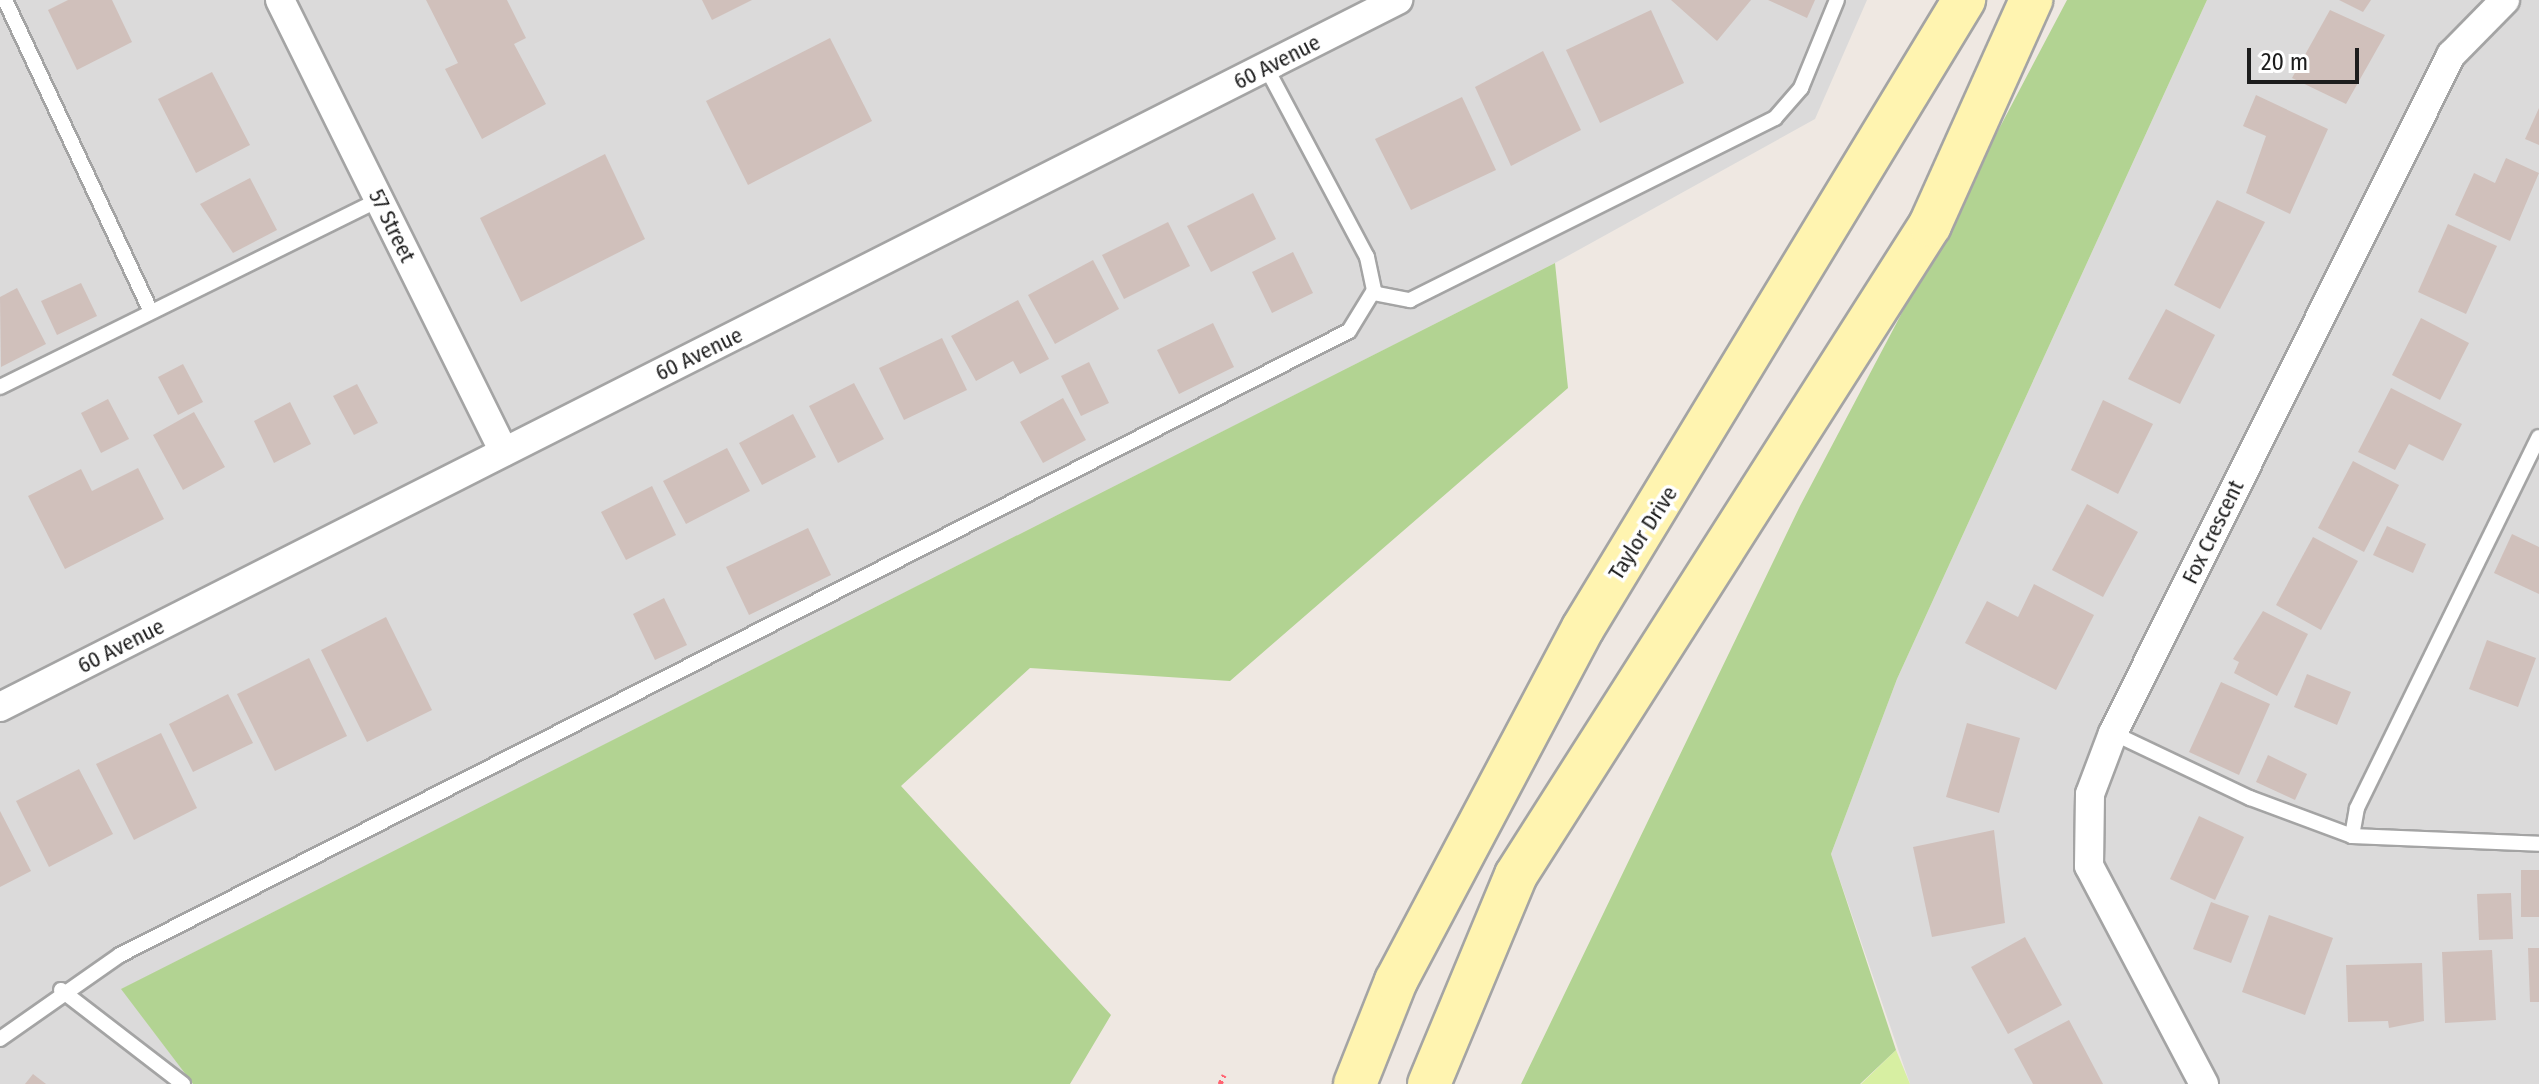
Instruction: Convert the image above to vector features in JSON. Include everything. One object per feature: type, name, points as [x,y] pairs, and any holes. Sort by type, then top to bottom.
[{"type":"main road","name":"Taylor Drive","points":[[1355,1084],[1396,981],[1583,628],[1851,198],[1964,0]]},
{"type":"main road","points":[[1429,1084],[1516,875],[1930,225],[2031,0]]},
{"type":"street","name":"57 Street","points":[[280,0],[504,452]]},
{"type":"street","name":"60 Avenue","points":[[0,707],[1398,0]]},
{"type":"street","name":"Fox Crescent","points":[[2204,1084],[2089,866],[2085,819],[2113,733],[2451,55],[2505,0]]},
{"type":"lane","points":[[5,0],[150,310]]},
{"type":"lane","points":[[1373,293],[1410,300],[1775,118],[1801,88],[1837,0]]},
{"type":"lane","points":[[0,1039],[61,990],[1349,331],[1373,293],[1367,257],[1266,67]]},
{"type":"lane","points":[[0,387],[150,310],[379,200]]},
{"type":"lane","points":[[2352,836],[2357,808],[2539,437]]},
{"type":"lane","points":[[2113,733],[2250,798],[2352,836],[2539,844]]},
{"type":"lane","points":[[61,990],[183,1084]]},
{"type":"path","points":[[1220,1084],[1224,1075]]},
{"type":"shaded area","points":[[0,0],[1867,0],[1815,119],[1555,263],[122,989],[193,1084],[0,1084]]},
{"type":"shaded area","points":[[2207,0],[2539,0],[2539,1084],[1910,1084],[1831,854],[1897,679]]},
{"type":"green space","points":[[2067,0],[2207,0],[1897,679],[1831,854],[1896,1050],[1860,1084],[1521,1084],[1800,506]]},
{"type":"green space","points":[[1555,263],[1568,388],[1230,681],[1030,668],[901,786],[1111,1015],[1070,1084],[193,1084],[121,989]]},
{"type":"green space","points":[[1896,1050],[1910,1084],[1861,1084]]},
{"type":"building","points":[[68,0],[112,0],[132,42],[77,70],[48,10]]},
{"type":"building","points":[[426,0],[507,0],[526,38],[514,44],[546,104],[482,139],[445,69],[458,63]]},
{"type":"building","points":[[702,0],[752,0],[712,20]]},
{"type":"building","points":[[1671,0],[1751,0],[1717,41]]},
{"type":"building","points":[[1768,0],[1815,0],[1807,18]]},
{"type":"building","points":[[2339,0],[2371,0],[2363,12]]},
{"type":"building","points":[[1651,10],[1684,83],[1600,123],[1566,50]]},
{"type":"building","points":[[2330,10],[2385,35],[2346,104],[2292,78]]},
{"type":"building","points":[[830,38],[872,121],[748,185],[706,101]]},
{"type":"building","points":[[1543,51],[1581,130],[1511,166],[1475,87]]},
{"type":"building","points":[[212,72],[250,145],[196,173],[158,99]]},
{"type":"building","points":[[2256,95],[2328,129],[2290,214],[2246,193],[2266,136],[2243,126]]},
{"type":"building","points":[[1462,97],[1496,170],[1411,210],[1375,139]]},
{"type":"building","points":[[2539,108],[2539,145],[2525,139]]},
{"type":"building","points":[[605,154],[645,239],[521,302],[480,218]]},
{"type":"building","points":[[2506,158],[2539,173],[2510,241],[2455,215],[2474,173],[2495,183]]},
{"type":"building","points":[[250,178],[277,230],[233,253],[200,204]]},
{"type":"building","points":[[1253,193],[1276,239],[1211,272],[1187,226]]},
{"type":"building","points":[[2217,200],[2265,222],[2220,309],[2174,285]]},
{"type":"building","points":[[1168,222],[1190,266],[1124,299],[1102,255]]},
{"type":"building","points":[[2448,224],[2497,246],[2466,314],[2418,292]]},
{"type":"building","points":[[1293,252],[1313,293],[1272,313],[1252,272]]},
{"type":"building","points":[[1093,260],[1119,309],[1055,344],[1028,295]]},
{"type":"building","points":[[81,283],[97,316],[57,335],[41,301]]},
{"type":"building","points":[[17,288],[46,344],[1,367],[0,297]]},
{"type":"building","points":[[1018,300],[1049,359],[1020,374],[1013,361],[976,381],[951,336]]},
{"type":"building","points":[[2166,309],[2215,335],[2180,404],[2128,379]]},
{"type":"building","points":[[2421,318],[2469,343],[2440,400],[2392,375]]},
{"type":"building","points":[[1213,323],[1234,367],[1179,394],[1157,350]]},
{"type":"building","points":[[942,338],[967,390],[904,420],[879,368]]},
{"type":"building","points":[[1089,362],[1109,403],[1081,416],[1061,376]]},
{"type":"building","points":[[183,364],[203,402],[178,415],[158,377]]},
{"type":"building","points":[[854,383],[884,439],[838,463],[809,406]]},
{"type":"building","points":[[357,384],[378,423],[354,435],[333,396]]},
{"type":"building","points":[[2391,388],[2462,424],[2443,461],[2409,444],[2395,470],[2358,452]]},
{"type":"building","points":[[1063,398],[1086,440],[1043,463],[1020,422]]},
{"type":"building","points":[[108,399],[129,439],[101,453],[81,413]]},
{"type":"building","points":[[2103,400],[2153,424],[2118,494],[2071,470]]},
{"type":"building","points":[[290,402],[311,444],[274,463],[254,421]]},
{"type":"building","points":[[194,412],[225,467],[183,490],[153,435]]},
{"type":"building","points":[[793,414],[816,457],[762,485],[739,443]]},
{"type":"building","points":[[727,448],[750,491],[686,524],[663,481]]},
{"type":"building","points":[[2353,461],[2399,485],[2364,552],[2318,528]]},
{"type":"building","points":[[138,468],[164,519],[65,569],[28,496],[81,469],[92,491]]},
{"type":"building","points":[[652,486],[676,535],[626,560],[601,512]]},
{"type":"building","points":[[2087,504],[2138,532],[2103,597],[2052,570]]},
{"type":"building","points":[[2387,526],[2426,544],[2413,573],[2373,555]]},
{"type":"building","points":[[808,528],[831,575],[749,615],[726,567]]},
{"type":"building","points":[[2512,534],[2539,547],[2539,594],[2494,573]]},
{"type":"building","points":[[2313,537],[2358,561],[2321,630],[2276,605]]},
{"type":"building","points":[[2034,584],[2094,615],[2056,690],[1965,643],[1987,601],[2018,617]]},
{"type":"building","points":[[664,598],[687,645],[655,660],[633,614]]},
{"type":"building","points":[[2263,611],[2308,634],[2277,696],[2234,673],[2239,662],[2233,659]]},
{"type":"building","points":[[386,617],[432,710],[367,742],[321,650]]},
{"type":"building","points":[[2487,640],[2536,658],[2518,707],[2469,689]]},
{"type":"building","points":[[309,658],[347,736],[275,771],[237,694]]},
{"type":"building","points":[[2307,674],[2351,692],[2337,725],[2294,707]]},
{"type":"building","points":[[2221,682],[2270,704],[2239,775],[2189,752]]},
{"type":"building","points":[[228,694],[253,743],[193,772],[169,724]]},
{"type":"building","points":[[1967,723],[2020,738],[1999,813],[1946,797]]},
{"type":"building","points":[[161,733],[197,808],[134,840],[96,764]]},
{"type":"building","points":[[2268,755],[2307,774],[2295,800],[2256,782]]},
{"type":"building","points":[[79,769],[113,834],[49,867],[16,801]]},
{"type":"building","points":[[0,811],[31,871],[0,887]]},
{"type":"building","points":[[2199,816],[2244,837],[2215,900],[2170,879]]},
{"type":"building","points":[[1994,830],[2005,923],[1932,937],[1913,847]]},
{"type":"building","points":[[2521,870],[2539,870],[2539,917],[2521,917]]},
{"type":"building","points":[[2511,893],[2513,939],[2479,940],[2477,894]]},
{"type":"building","points":[[2211,902],[2249,916],[2231,963],[2193,949]]},
{"type":"building","points":[[2269,915],[2333,938],[2305,1015],[2242,992]]},
{"type":"building","points":[[2025,937],[2062,1005],[2008,1034],[1971,967]]},
{"type":"building","points":[[2528,948],[2539,948],[2539,1002],[2530,1002]]},
{"type":"building","points":[[2492,950],[2496,1020],[2445,1023],[2442,952]]},
{"type":"building","points":[[2422,963],[2424,1021],[2389,1028],[2388,1021],[2348,1022],[2346,965]]},
{"type":"building","points":[[2069,1020],[2103,1084],[2033,1084],[2014,1049]]},
{"type":"building","points":[[33,1074],[46,1084],[25,1084]]}]
